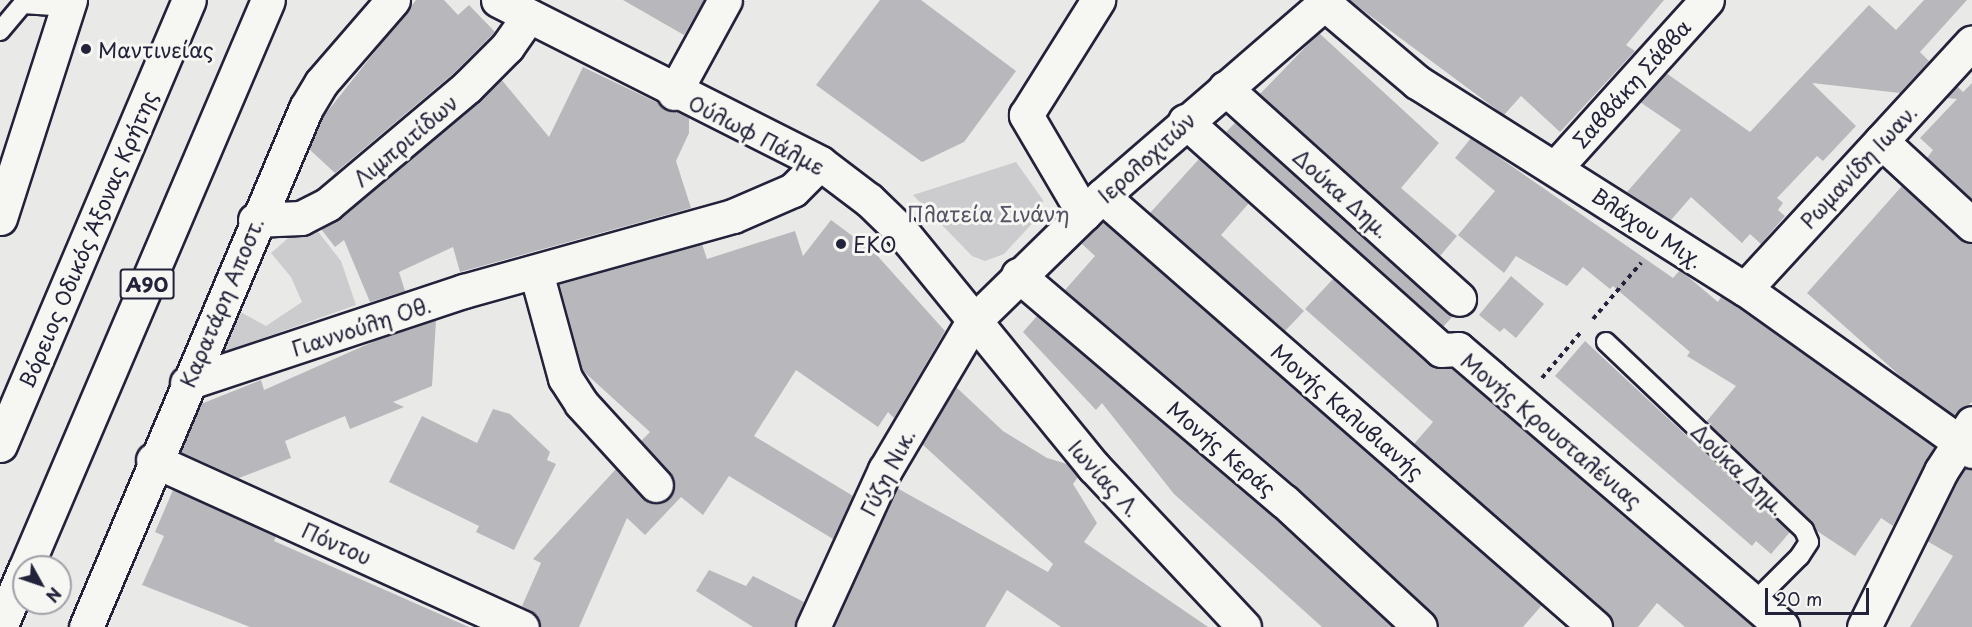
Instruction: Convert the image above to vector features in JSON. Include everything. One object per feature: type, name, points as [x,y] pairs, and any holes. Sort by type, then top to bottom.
[{"type":"main road","name":"Βόρειος Οδικός Άξονας Κρήτης","points":[[0,445],[189,0]]},
{"type":"main road","name":"Α90","points":[[31,555],[268,0]]},
{"type":"main road","name":"Καρατάρη Αποστ.","points":[[86,627],[153,460],[255,220],[321,83],[393,0]]},
{"type":"main road","name":"Ούλωφ Πάλμε","points":[[498,0],[674,93],[820,163],[903,233],[972,323]]},
{"type":"main road","points":[[674,93],[724,0]]},
{"type":"main road","name":"Μονής Καλυβιανής","points":[[1098,0],[1026,115],[1093,205],[1594,627]]},
{"type":"main road","name":"Σαββάκη Σάββα","points":[[1556,167],[1707,0]]},
{"type":"main road","name":"Ιερολοχιτών","points":[[972,323],[1018,275],[1185,121],[1326,1]]},
{"type":"main road","name":"Βλάχου Μιχ.","points":[[1326,1],[1417,82],[1556,167],[1745,289],[1967,439]]},
{"type":"main road","points":[[0,219],[69,4]]},
{"type":"main road","name":"Λιμπριτίδων","points":[[255,220],[301,219],[328,204],[467,87],[507,47],[529,16]]},
{"type":"main road","name":"Ρωμανίδη Ιωαν.","points":[[1745,289],[1972,42]]},
{"type":"main road","name":"Δούκα Δημ.","points":[[1224,88],[1459,299]]},
{"type":"main road","name":"Μονής Κρουσταλένιας","points":[[1185,121],[1442,350],[1458,349],[1782,627]]},
{"type":"main road","points":[[1881,141],[1972,225]]},
{"type":"main road","name":"Γιαννούλη Οθ.","points":[[187,383],[536,272],[733,216],[793,190],[820,163]]},
{"type":"main road","points":[[536,272],[565,378],[581,403],[656,485]]},
{"type":"main road","name":"Μονής Κεράς","points":[[1018,275],[1284,501],[1420,627]]},
{"type":"main road","name":"Γύζη Νικ.","points":[[813,627],[885,470],[972,323]]},
{"type":"main road","name":"Ιωνίας Λ.","points":[[972,323],[1094,467],[1244,627]]},
{"type":"main road","points":[[1864,627],[1967,439]]},
{"type":"main road","name":"Πόντου","points":[[153,460],[521,627]]},
{"type":"main road","name":"Α90","points":[[0,627],[12,599]]},
{"type":"lane","points":[[0,31],[21,2],[69,4]]},
{"type":"lane","name":"Δούκα Δημ.","points":[[1606,342],[1804,530],[1809,542],[1800,556],[1754,602]]},
{"type":"green space","name":"Πλατεία Σινάνη","points":[[1016,162],[1043,200],[1040,215],[1004,254],[985,261],[972,256],[913,195]]},
{"type":"green space","points":[[309,220],[341,261],[356,305],[221,353],[233,308],[266,326],[302,302],[291,277],[271,253]]},
{"type":"building","points":[[416,0],[444,0],[458,15],[469,5],[495,32],[454,73],[335,173],[309,149],[323,117]]},
{"type":"building","points":[[623,0],[704,0],[684,35]]},
{"type":"building","points":[[880,0],[921,0],[1016,71],[964,142],[922,162],[816,85]]},
{"type":"building","points":[[1349,0],[1664,0],[1626,45],[1635,51],[1560,132],[1521,96],[1504,115]]},
{"type":"building","points":[[1924,0],[1967,0],[1920,52],[1929,61],[1900,93],[1812,83],[1856,126],[1823,161],[1817,156],[1777,198],[1783,203],[1778,210],[1785,216],[1761,244],[1750,234],[1742,243],[1691,197],[1671,220],[1627,192],[1681,130],[1640,102],[1666,73],[1750,132],[1869,5],[1896,30]]},
{"type":"building","points":[[1319,33],[1439,143],[1401,188],[1457,236],[1440,256],[1260,94]]},
{"type":"building","points":[[583,67],[689,118],[689,133],[676,161],[691,208],[460,272],[453,247],[399,272],[405,291],[370,302],[344,240],[335,247],[321,229],[340,218],[501,79],[549,137]]},
{"type":"building","points":[[1972,83],[1972,199],[1927,158],[1933,150],[1920,138],[1957,99],[1946,98],[1957,86],[1963,92]]},
{"type":"building","points":[[1235,123],[1453,316],[1443,327],[1226,132]]},
{"type":"building","points":[[1471,138],[1673,278],[1680,270],[1718,302],[1721,297],[1736,306],[1934,447],[1893,526],[1881,518],[1855,556],[1817,531],[1706,422],[1736,386],[1687,356],[1690,352],[1613,286],[1610,289],[1583,267],[1567,286],[1516,256],[1504,273],[1458,235],[1495,191],[1455,158]]},
{"type":"building","points":[[1199,159],[1249,203],[1221,235],[1304,311],[1285,331],[1150,213]]},
{"type":"building","points":[[1902,186],[1959,239],[1972,243],[1972,402],[1955,416],[1906,381],[1807,293]]},
{"type":"building","points":[[831,220],[874,252],[945,331],[894,418],[888,412],[878,427],[796,370],[754,436],[853,496],[833,539],[729,476],[703,515],[681,497],[645,535],[627,518],[579,627],[540,627],[537,616],[522,606],[541,563],[533,559],[616,469],[650,503],[661,503],[674,490],[670,473],[641,441],[650,432],[582,370],[559,284],[702,244],[707,259],[795,231],[803,256]]},
{"type":"building","points":[[1103,222],[1542,605],[1523,627],[1438,627],[1433,613],[1297,487],[1065,290],[1095,256],[1082,244]]},
{"type":"building","points":[[1511,276],[1544,304],[1516,338],[1504,328],[1500,332],[1479,315]]},
{"type":"building","points":[[1333,279],[1428,364],[1450,368],[1475,388],[1753,627],[1685,627],[1657,603],[1638,627],[1613,627],[1607,613],[1414,444],[1433,422],[1305,309]]},
{"type":"building","points":[[1037,316],[1272,515],[1392,627],[1322,627],[1174,494],[1102,403],[1096,410],[1023,332]]},
{"type":"building","points":[[436,320],[432,386],[393,402],[404,407],[350,429],[345,416],[285,441],[291,458],[239,478],[181,452],[201,404],[261,380],[264,390],[384,337]]},
{"type":"building","points":[[1585,341],[1790,532],[1771,554],[1756,541],[1752,546],[1555,376]]},
{"type":"building","points":[[956,387],[1003,431],[1047,458],[1067,464],[1078,477],[1073,484],[1097,523],[1084,542],[1208,627],[1061,627],[1007,590],[985,627],[834,627],[897,488],[1048,572],[1053,564],[922,444]]},
{"type":"building","points":[[493,409],[510,414],[550,452],[547,460],[556,464],[514,550],[476,532],[479,526],[389,482],[422,416],[477,443]]},
{"type":"building","points":[[1965,468],[1972,469],[1972,627],[1910,627],[1953,556],[1927,541]]},
{"type":"building","points":[[173,490],[276,536],[274,541],[469,627],[250,627],[142,585],[164,536],[155,532]]},
{"type":"building","points":[[709,570],[746,586],[753,576],[804,602],[795,627],[753,627],[696,591]]},
{"type":"place","name":"Μαντινείας","points":[[86,49]]},
{"type":"place","name":"EKO","points":[[841,244]]}]
